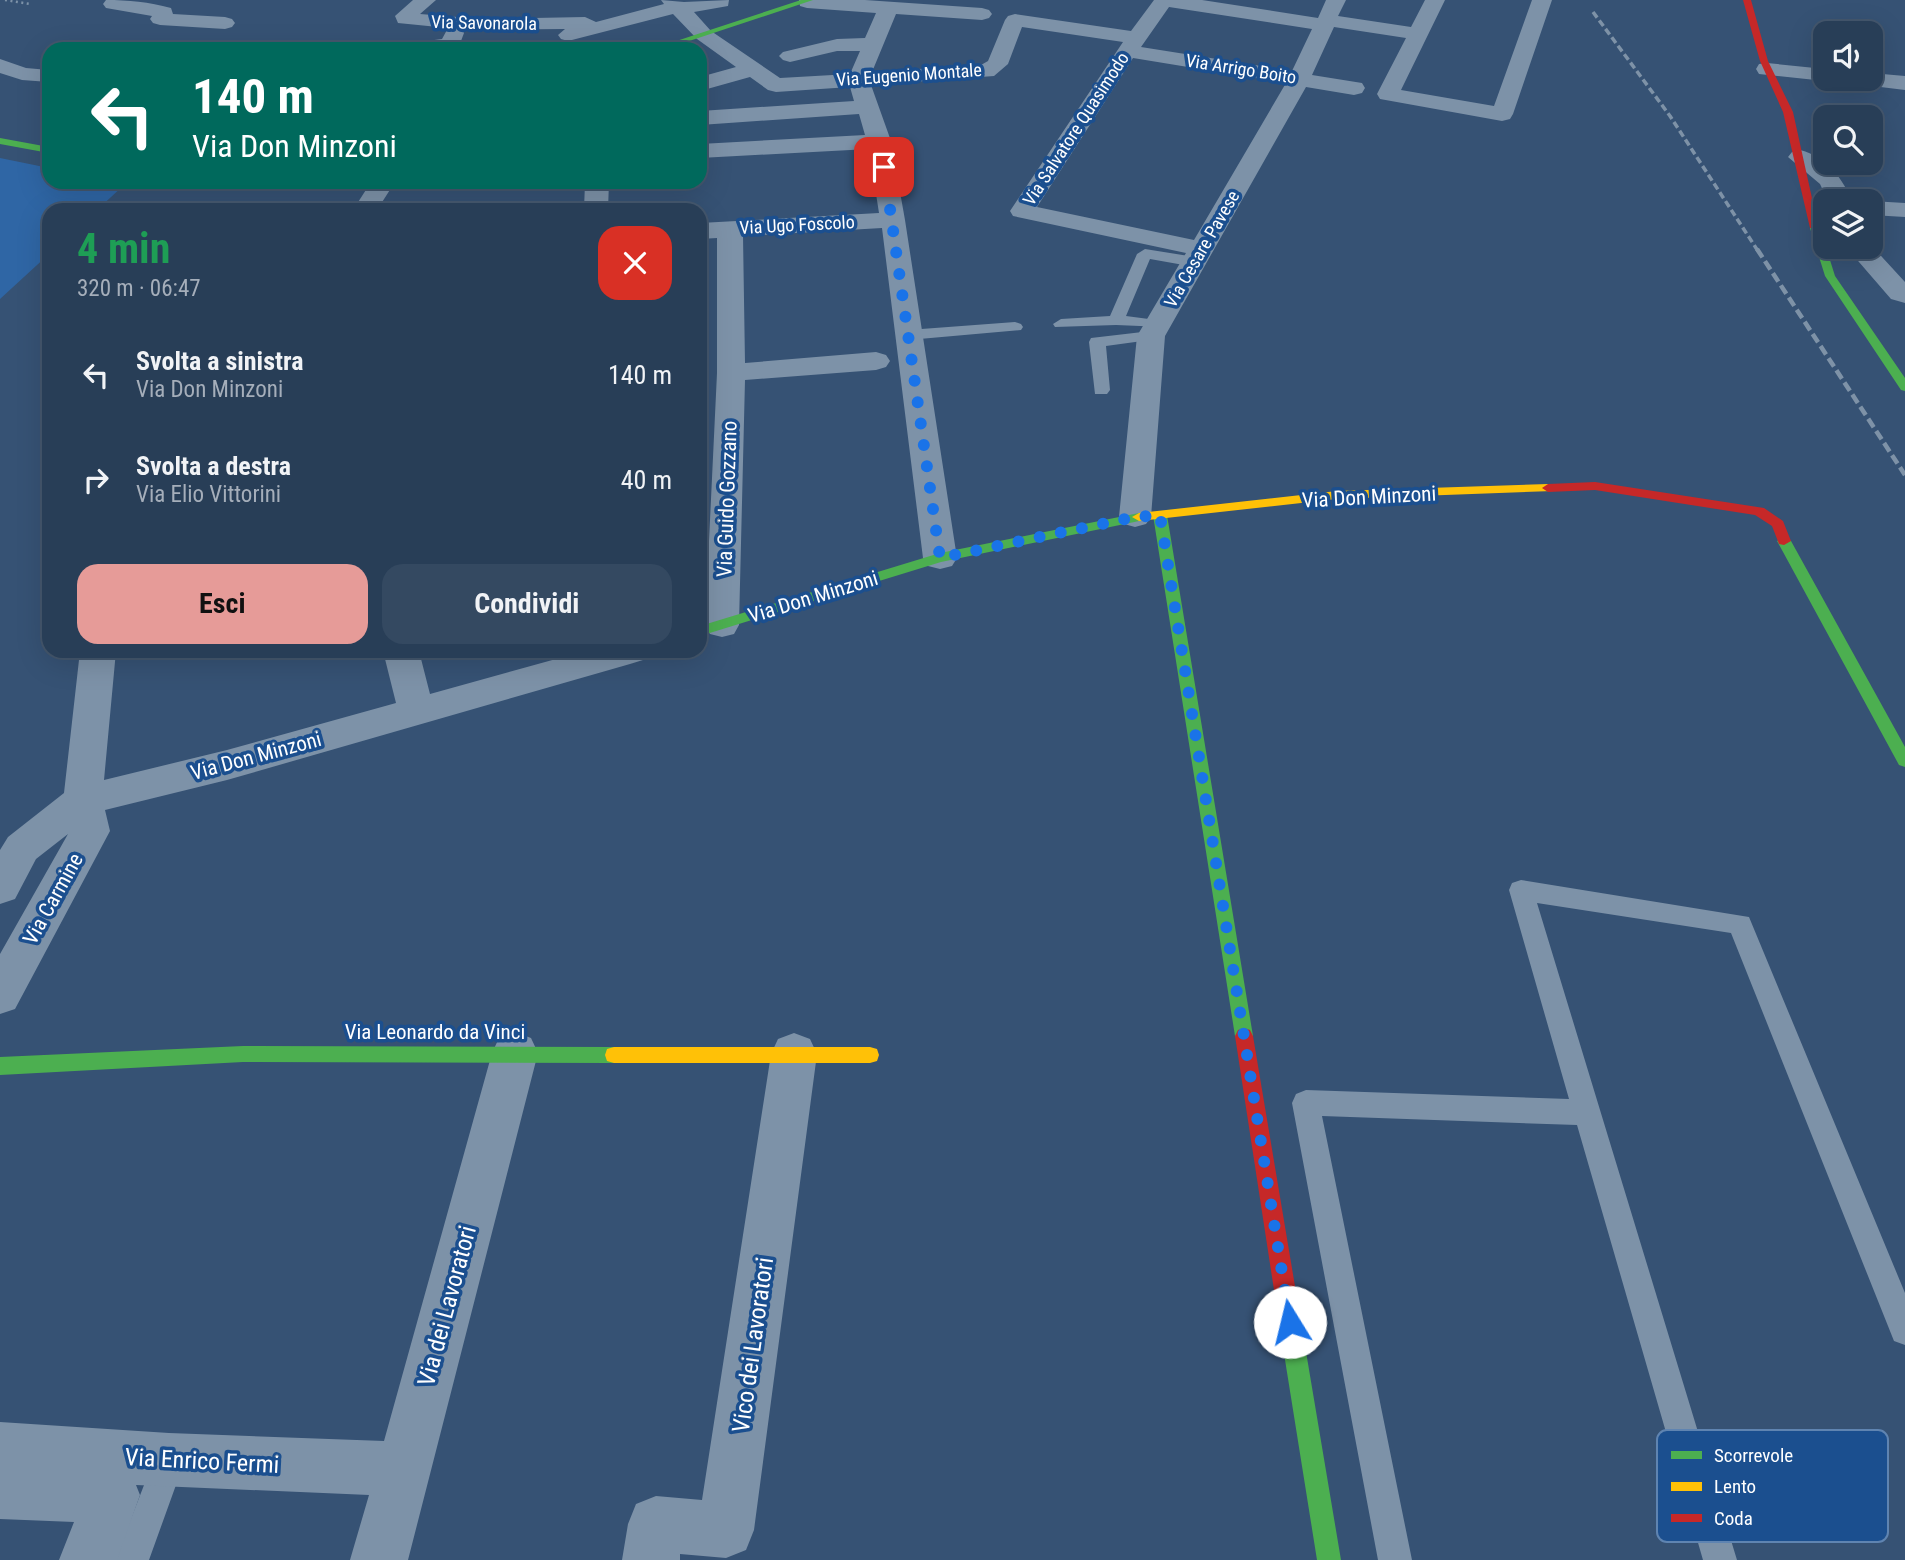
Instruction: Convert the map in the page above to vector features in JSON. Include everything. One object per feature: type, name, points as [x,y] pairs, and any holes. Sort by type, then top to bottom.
[{"type":"street","points":[[118,0],[113,4],[164,12],[160,19],[218,31],[241,8]]},
{"type":"street","name":"Via Savonarola","points":[[426,0],[405,16],[405,19],[485,25],[585,23],[592,28]]},
{"type":"street","points":[[1164,0],[1418,34]]},
{"type":"street","name":"Via Salvatore Quasimodo","points":[[1164,0],[1022,211],[1199,256]]},
{"type":"street","name":"Via Cesare Pavese","points":[[1147,516],[1155,330],[1332,23],[1336,0]]},
{"type":"street","points":[[1435,0],[1388,94],[1502,114],[1542,0]]},
{"type":"street","points":[[1747,0],[1767,69],[1788,112],[1801,157],[1811,215],[1830,276],[1905,387]]},
{"type":"street","points":[[680,42],[808,1],[888,9],[982,13]]},
{"type":"street","points":[[550,42],[676,5],[721,2]]},
{"type":"street","points":[[676,5],[704,35],[754,69]]},
{"type":"street","points":[[485,25],[502,8]]},
{"type":"street","points":[[888,9],[858,79],[879,141],[893,220],[940,558]]},
{"type":"street","name":"Via Eugenio Montale","points":[[754,69],[776,85],[992,69],[997,64],[1015,20],[1132,44]]},
{"type":"street","points":[[451,42],[457,24]]},
{"type":"street","points":[[790,56],[837,45],[873,44]]},
{"type":"street","name":"Via Arrigo Boito","points":[[1132,44],[1354,88]]},
{"type":"street","points":[[0,65],[22,74],[42,75]]},
{"type":"street","points":[[707,82],[754,69]]},
{"type":"street","points":[[1767,69],[1813,74]]},
{"type":"street","points":[[1883,81],[1905,83]]},
{"type":"street","points":[[707,118],[868,107]]},
{"type":"street","points":[[0,141],[42,149]]},
{"type":"street","points":[[707,151],[879,141]]},
{"type":"street","points":[[1801,157],[1831,180],[1835,189]]},
{"type":"street","points":[[1883,209],[1905,210]]},
{"type":"street","name":"Via Ugo Foscolo","points":[[707,231],[893,220]]},
{"type":"street","name":"Via Guido Gozzano","points":[[711,628],[715,437],[731,373],[730,229]]},
{"type":"street","points":[[1870,259],[1905,295]]},
{"type":"street","points":[[731,373],[876,361]]},
{"type":"street","name":"Via Don Minzoni","points":[[711,628],[940,558],[1147,516],[1338,495],[1595,486],[1759,511],[1778,524],[1786,545],[1905,761]]},
{"type":"street","points":[[1147,516],[1329,1560]]},
{"type":"street","name":"Via Carmine","points":[[0,995],[90,831],[83,800],[97,658]]},
{"type":"street","points":[[403,658],[416,712]]},
{"type":"street","name":"Via Don Minzoni","points":[[83,800],[228,765],[605,658]]},
{"type":"street","name":"Via Carmine","points":[[0,887],[22,848],[83,800]]},
{"type":"street","name":"Via dei Lavoratori","points":[[379,1560],[515,1053]]},
{"type":"street","name":"Via Leonardo da Vinci","points":[[0,1066],[243,1054],[870,1055]]},
{"type":"street","name":"Vico dei Lavoratori","points":[[651,1560],[656,1524],[726,1530],[794,1054]]},
{"type":"street","name":"Via Enrico Fermi","points":[[0,1448],[169,1461],[404,1469]]},
{"type":"street","name":"Via Enrico Fermi","points":[[0,1491],[111,1495],[88,1560]]},
{"type":"lane","points":[[1116,320],[1145,254],[1199,256]]},
{"type":"lane","points":[[1061,324],[1116,320],[1155,330]]},
{"type":"lane","points":[[908,335],[1015,327]]},
{"type":"lane","points":[[1101,390],[1097,342],[1155,330]]},
{"type":"lane","points":[[1681,1430],[1521,890],[1740,924],[1905,1330]]},
{"type":"lane","points":[[1395,1560],[1306,1103],[1586,1112]]},
{"type":"lane","points":[[132,1560],[169,1461]]},
{"type":"lane","points":[[1715,1542],[1720,1560]]},
{"type":"path","points":[[5,0],[30,4]]},
{"type":"shaded area","points":[[0,158],[42,167],[42,189],[120,189],[105,203],[42,203],[42,260],[0,299]]},
{"type":"railway","points":[[1593,12],[1670,116],[1758,251]]},
{"type":"railway","points":[[1757,249],[1905,475]]},
{"type":"traffic: fast","points":[[678,42],[809,0]]},
{"type":"traffic: fast","points":[[0,141],[42,149]]},
{"type":"traffic: fast","points":[[1825,259],[1830,276],[1905,387]]},
{"type":"traffic: fast","points":[[1160,515],[1244,1036]]},
{"type":"traffic: fast","points":[[707,629],[940,558],[1139,517]]},
{"type":"traffic: fast","points":[[1784,541],[1905,761]]},
{"type":"traffic: fast","points":[[0,1066],[243,1054],[614,1055]]},
{"type":"traffic: fast","points":[[1289,1316],[1329,1560]]},
{"type":"traffic: slow","points":[[1139,517],[1337,495],[1548,488]]},
{"type":"traffic: slow","points":[[614,1055],[870,1055]]},
{"type":"traffic: jam","points":[[1747,0],[1764,61],[1788,112],[1813,219]]},
{"type":"traffic: jam","points":[[1548,488],[1595,486],[1759,511],[1778,524],[1784,541]]},
{"type":"traffic: jam","points":[[1244,1036],[1289,1316]]},
{"type":"route","points":[[884,167],[940,558],[1135,517],[1160,515],[1290,1322]]}]
